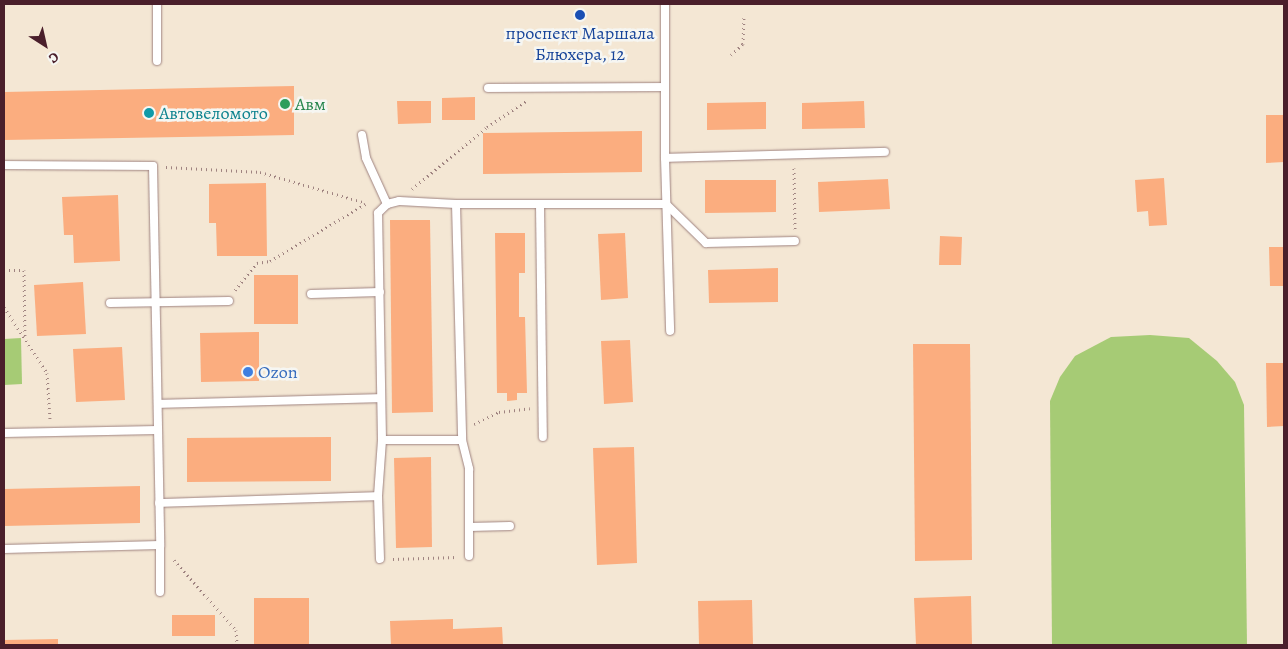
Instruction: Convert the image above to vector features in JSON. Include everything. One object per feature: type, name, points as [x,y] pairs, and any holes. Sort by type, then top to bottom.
[{"type":"lane","points":[[157,4],[157,61]]},
{"type":"lane","points":[[665,4],[665,158],[670,332]]},
{"type":"lane","points":[[488,88],[664,87]]},
{"type":"lane","points":[[362,135],[366,158],[387,204]]},
{"type":"lane","points":[[665,158],[885,152]]},
{"type":"lane","points":[[4,165],[153,166],[160,592]]},
{"type":"lane","points":[[380,560],[378,496],[382,440],[378,213],[387,204],[399,200],[456,204],[666,204],[706,243],[795,241]]},
{"type":"lane","points":[[456,204],[462,440],[469,469],[469,556]]},
{"type":"lane","points":[[540,204],[543,437]]},
{"type":"lane","points":[[311,294],[380,292]]},
{"type":"lane","points":[[110,303],[228,301]]},
{"type":"lane","points":[[158,404],[381,398]]},
{"type":"lane","points":[[4,433],[158,430]]},
{"type":"lane","points":[[382,440],[462,440]]},
{"type":"lane","points":[[159,503],[378,496]]},
{"type":"lane","points":[[469,527],[510,526]]},
{"type":"lane","points":[[4,549],[160,545]]},
{"type":"path","points":[[731,55],[743,44],[744,16]]},
{"type":"path","points":[[399,200],[487,127],[547,88]]},
{"type":"path","points":[[794,154],[795,241]]},
{"type":"path","points":[[153,166],[260,172],[366,203],[387,204]]},
{"type":"path","points":[[228,301],[239,282],[257,263],[270,261],[366,203]]},
{"type":"path","points":[[4,270],[24,270],[25,339]]},
{"type":"path","points":[[4,308],[47,373],[51,432]]},
{"type":"path","points":[[462,429],[498,412],[543,408]]},
{"type":"path","points":[[160,545],[236,630],[237,645]]},
{"type":"path","points":[[380,560],[469,556]]},
{"type":"green space","points":[[1150,335],[1189,338],[1217,361],[1235,382],[1244,405],[1247,645],[1052,645],[1050,401],[1060,377],[1075,356],[1111,337]]},
{"type":"green space","points":[[21,338],[22,384],[4,385],[4,339]]},
{"type":"building","name":"Автовеломото","points":[[294,86],[294,135],[4,140],[4,92]]},
{"type":"building","points":[[475,97],[475,120],[442,120],[442,98]]},
{"type":"building","points":[[397,101],[431,101],[431,123],[398,124]]},
{"type":"building","points":[[864,101],[865,128],[802,129],[802,103]]},
{"type":"building","points":[[766,102],[766,129],[707,130],[707,103]]},
{"type":"building","points":[[1266,115],[1284,115],[1284,162],[1266,163]]},
{"type":"building","points":[[642,131],[642,172],[483,174],[483,133]]},
{"type":"building","points":[[1164,178],[1167,225],[1149,226],[1148,211],[1137,212],[1135,180]]},
{"type":"building","points":[[888,179],[890,209],[819,212],[818,182]]},
{"type":"building","points":[[705,180],[776,180],[776,212],[705,213]]},
{"type":"building","points":[[266,183],[267,256],[217,256],[216,223],[209,223],[209,184]]},
{"type":"building","points":[[118,195],[120,261],[74,263],[73,235],[64,235],[62,197]]},
{"type":"building","points":[[390,220],[430,220],[433,412],[392,413]]},
{"type":"building","points":[[495,233],[525,233],[525,273],[519,273],[519,317],[525,317],[527,393],[517,393],[517,400],[507,401],[507,393],[497,393]]},
{"type":"building","points":[[625,233],[628,298],[601,300],[598,234]]},
{"type":"building","points":[[940,236],[962,237],[961,265],[939,265]]},
{"type":"building","points":[[1269,247],[1284,247],[1284,286],[1270,286]]},
{"type":"building","points":[[778,268],[778,302],[709,303],[708,270]]},
{"type":"building","points":[[254,275],[298,275],[298,324],[254,324]]},
{"type":"building","points":[[83,282],[86,334],[37,336],[34,285]]},
{"type":"building","points":[[259,332],[259,381],[201,382],[200,333]]},
{"type":"building","points":[[630,340],[633,402],[604,404],[601,341]]},
{"type":"building","points":[[913,344],[970,344],[972,560],[915,561]]},
{"type":"building","points":[[122,347],[125,400],[76,402],[73,349]]},
{"type":"building","points":[[1266,363],[1284,363],[1284,426],[1267,427]]},
{"type":"building","points":[[331,437],[331,481],[187,482],[187,438]]},
{"type":"building","points":[[634,447],[637,563],[597,565],[593,448]]},
{"type":"building","points":[[431,457],[432,547],[396,548],[394,458]]},
{"type":"building","points":[[140,486],[140,523],[4,526],[4,489]]},
{"type":"building","points":[[971,596],[972,645],[916,645],[914,598]]},
{"type":"building","points":[[254,598],[309,598],[309,645],[254,645]]},
{"type":"building","points":[[752,600],[753,645],[699,645],[698,601]]},
{"type":"building","points":[[172,615],[215,615],[215,636],[172,636]]},
{"type":"building","points":[[453,619],[453,629],[502,627],[503,645],[391,645],[390,621]]},
{"type":"building","points":[[58,639],[58,645],[4,645],[4,640]]},
{"type":"place","name":"проспект Маршала Блюхера, 12","points":[[580,15]]},
{"type":"place","name":"Авм","points":[[285,104]]},
{"type":"place","name":"Автовеломото","points":[[149,113]]},
{"type":"place","name":"Ozon","points":[[248,372]]}]
